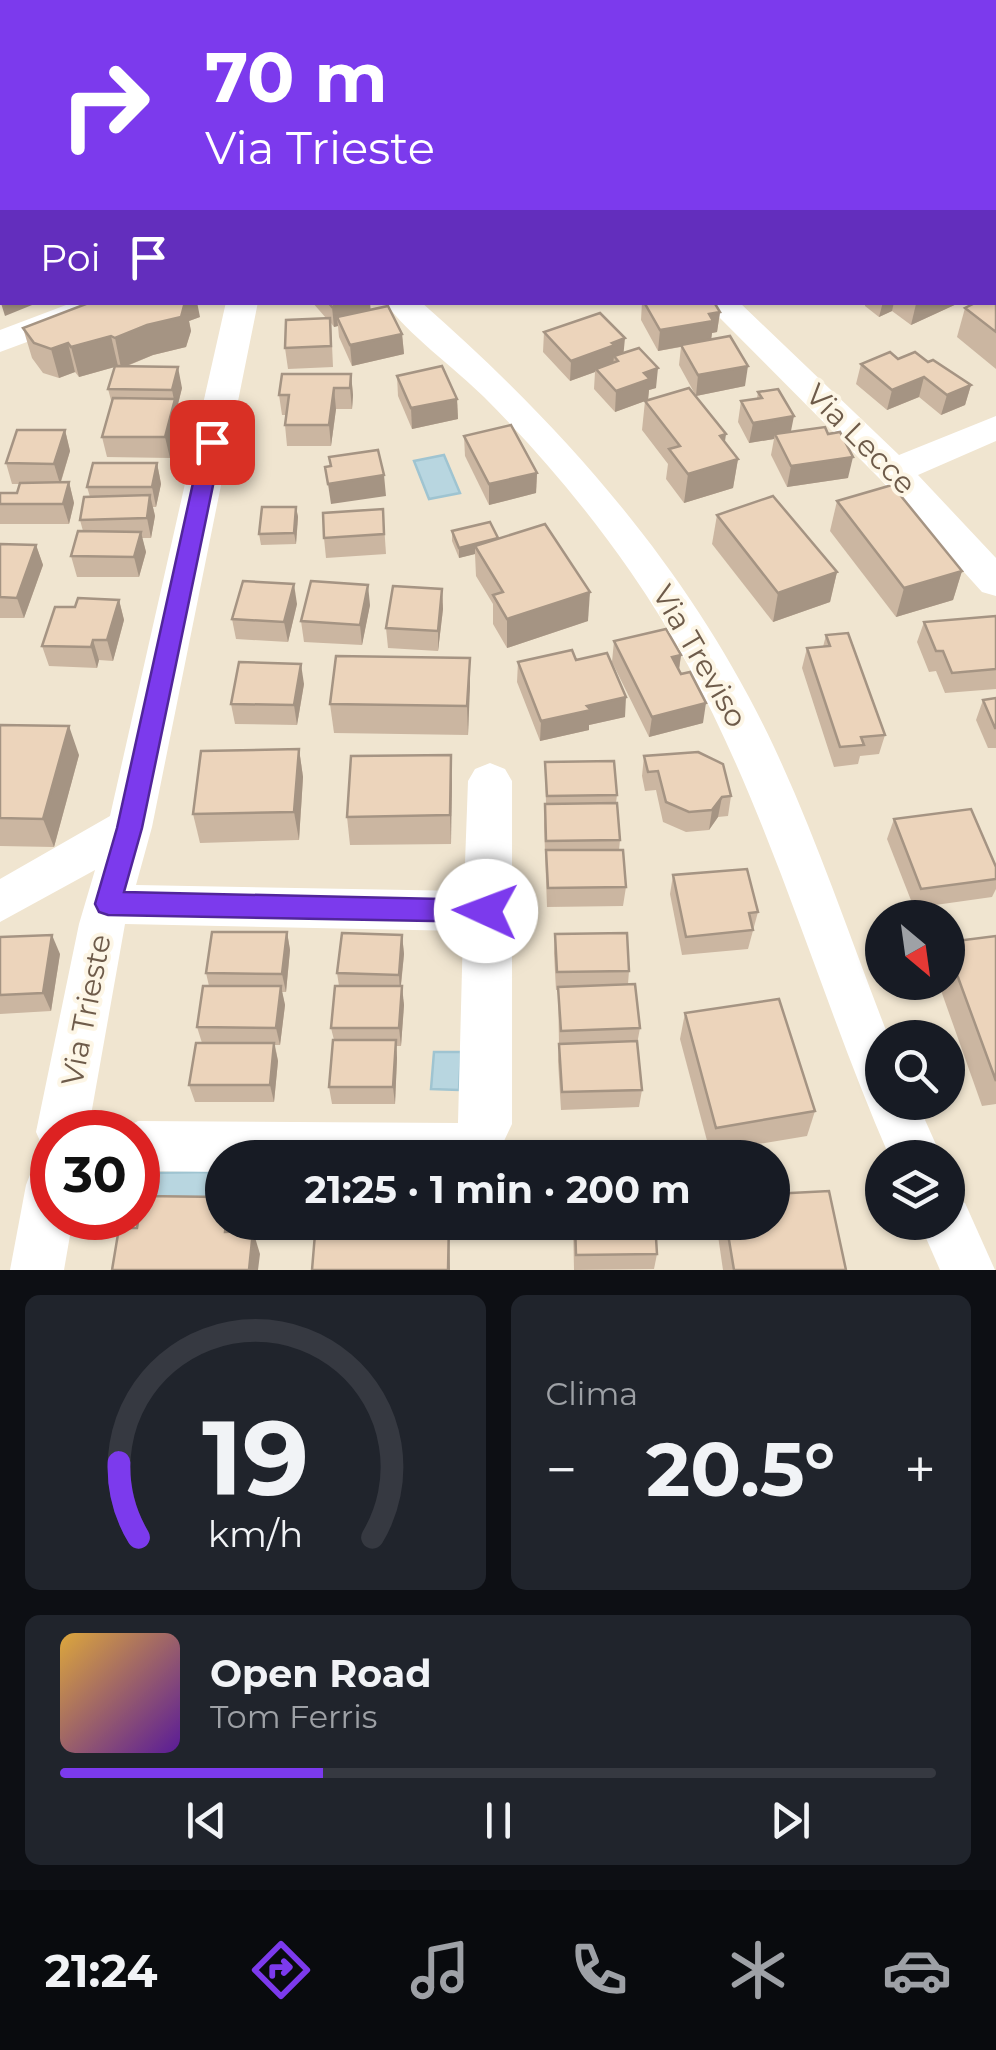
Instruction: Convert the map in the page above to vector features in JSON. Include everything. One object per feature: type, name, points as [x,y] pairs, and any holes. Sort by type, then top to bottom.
[{"type":"street","points":[[1,344],[98,305]]},
{"type":"street","name":"Via Trieste","points":[[66,1110],[108,904],[130,828],[241,305]]},
{"type":"street","name":"Via Treviso","points":[[404,305],[502,394],[555,451],[634,550],[697,642],[765,778],[865,1039]]},
{"type":"street","name":"Via Lecce","points":[[723,305],[894,471],[996,582]]},
{"type":"street","points":[[894,471],[996,427]]},
{"type":"street","points":[[160,1146],[456,1149],[476,1142],[486,1124],[490,781]]},
{"type":"street","points":[[0,902],[130,828]]},
{"type":"street","points":[[108,904],[486,911]]},
{"type":"street","points":[[37,1270],[42,1240]]},
{"type":"street","points":[[954,1240],[968,1270]]},
{"type":"shaded area","points":[[0,305],[996,305],[996,1270],[0,1270]]},
{"type":"water","points":[[444,455],[460,493],[429,499],[414,461]]},
{"type":"water","points":[[434,1052],[461,1052],[459,1090],[431,1089]]},
{"type":"water","points":[[205,1172],[205,1202],[160,1204],[160,1173]]},
{"type":"building","points":[[83,305],[184,305],[181,317],[71,347],[68,343],[51,349],[34,343],[23,328]]},
{"type":"building","points":[[646,305],[716,305],[720,312],[709,314],[713,321],[660,330]]},
{"type":"building","points":[[996,305],[996,332],[965,308]]},
{"type":"building","points":[[388,306],[402,334],[350,345],[337,317]]},
{"type":"building","points":[[600,313],[625,338],[571,361],[544,332]]},
{"type":"building","points":[[330,318],[331,346],[285,348],[286,320]]},
{"type":"building","points":[[730,336],[748,366],[698,375],[681,345]]},
{"type":"building","points":[[639,348],[658,368],[644,373],[650,379],[616,391],[596,369],[618,361],[614,356]]},
{"type":"building","points":[[890,352],[898,359],[915,352],[971,385],[947,395],[924,377],[892,390],[861,364]]},
{"type":"building","points":[[115,366],[178,367],[172,390],[108,389]]},
{"type":"building","points":[[442,366],[457,399],[411,408],[397,376]]},
{"type":"building","points":[[282,374],[351,374],[350,388],[334,388],[329,425],[285,425],[289,395],[279,395]]},
{"type":"building","points":[[689,388],[726,434],[720,436],[738,459],[688,474],[669,449],[680,446],[645,401]]},
{"type":"building","points":[[778,389],[794,416],[753,423],[741,401],[762,398],[758,392]]},
{"type":"building","points":[[113,398],[175,399],[165,437],[102,437]]},
{"type":"building","points":[[511,425],[537,473],[489,484],[464,436]]},
{"type":"building","points":[[825,427],[828,434],[840,432],[853,457],[791,466],[775,434]]},
{"type":"building","points":[[17,430],[65,430],[54,464],[6,463]]},
{"type":"building","points":[[378,450],[384,475],[328,484],[325,467],[331,466],[329,457]]},
{"type":"building","points":[[93,463],[157,463],[152,487],[87,487]]},
{"type":"building","points":[[69,482],[63,504],[0,504],[0,493],[17,493],[20,483]]},
{"type":"building","points":[[892,485],[962,571],[904,588],[837,501]]},
{"type":"building","points":[[150,495],[147,518],[80,520],[84,497]]},
{"type":"building","points":[[773,496],[837,572],[778,593],[717,515]]},
{"type":"building","points":[[262,507],[296,507],[294,533],[259,534]]},
{"type":"building","points":[[383,509],[384,534],[324,538],[323,513]]},
{"type":"building","points":[[490,522],[498,538],[459,548],[452,531]]},
{"type":"building","points":[[545,524],[590,592],[507,619],[493,595],[503,592],[475,546]]},
{"type":"building","points":[[78,531],[141,532],[134,557],[71,556]]},
{"type":"building","points":[[0,544],[36,545],[17,598],[0,597]]},
{"type":"building","points":[[243,581],[294,584],[284,622],[232,619]]},
{"type":"building","points":[[311,581],[368,585],[360,625],[301,621]]},
{"type":"building","points":[[393,586],[442,589],[438,631],[386,628]]},
{"type":"building","points":[[78,598],[119,600],[107,640],[93,640],[91,647],[42,646],[55,607],[75,607]]},
{"type":"building","points":[[996,616],[996,669],[952,673],[943,651],[936,651],[924,622]]},
{"type":"building","points":[[666,629],[681,655],[672,657],[681,674],[690,672],[706,703],[652,717],[614,641]]},
{"type":"building","points":[[848,633],[885,735],[861,737],[864,745],[840,747],[807,648],[830,646],[826,635]]},
{"type":"building","points":[[572,650],[576,660],[607,653],[626,697],[587,706],[591,710],[541,721],[518,662]]},
{"type":"building","points":[[336,656],[470,658],[467,706],[330,704]]},
{"type":"building","points":[[239,662],[301,664],[294,705],[231,704]]},
{"type":"building","points":[[996,698],[996,728],[995,728],[983,700]]},
{"type":"building","points":[[0,725],[69,726],[43,819],[0,818]]},
{"type":"building","points":[[299,749],[294,812],[193,814],[201,751]]},
{"type":"building","points":[[698,752],[723,764],[731,796],[722,797],[712,810],[689,812],[666,802],[658,771],[648,772],[644,756]]},
{"type":"building","points":[[451,755],[450,815],[347,817],[351,756]]},
{"type":"building","points":[[614,761],[617,795],[547,796],[545,762]]},
{"type":"building","points":[[617,803],[620,840],[546,841],[545,804]]},
{"type":"building","points":[[971,809],[996,867],[996,879],[921,889],[894,819]]},
{"type":"building","points":[[546,850],[623,850],[626,887],[548,888]]},
{"type":"building","points":[[747,869],[758,912],[749,913],[753,930],[686,937],[673,875]]},
{"type":"building","points":[[212,932],[287,932],[282,974],[206,973]]},
{"type":"building","points":[[342,933],[402,935],[399,975],[337,973]]},
{"type":"building","points":[[627,933],[629,971],[557,972],[555,934]]},
{"type":"building","points":[[52,935],[43,993],[0,995],[0,937]]},
{"type":"building","points":[[996,936],[996,1081],[965,996],[965,940]]},
{"type":"building","points":[[635,984],[640,1028],[561,1031],[558,987]]},
{"type":"building","points":[[203,986],[281,986],[276,1028],[197,1027]]},
{"type":"building","points":[[335,986],[402,986],[399,1028],[331,1028]]},
{"type":"building","points":[[779,999],[815,1111],[716,1128],[685,1013]]},
{"type":"building","points":[[333,1040],[396,1040],[393,1087],[329,1087]]},
{"type":"building","points":[[637,1041],[642,1090],[562,1092],[559,1044]]},
{"type":"building","points":[[196,1043],[274,1043],[270,1085],[189,1085]]},
{"type":"building","points":[[829,1191],[846,1270],[734,1270],[729,1240],[790,1240],[790,1193]]},
{"type":"building","points":[[160,1196],[205,1197],[205,1240],[252,1240],[249,1270],[112,1270],[117,1240],[160,1240]]},
{"type":"building","points":[[314,1240],[449,1240],[448,1270],[312,1270]]},
{"type":"building","points":[[576,1240],[656,1240],[657,1254],[576,1255]]},
{"type":"route","points":[[212,442],[130,828],[108,904],[486,911]]}]
